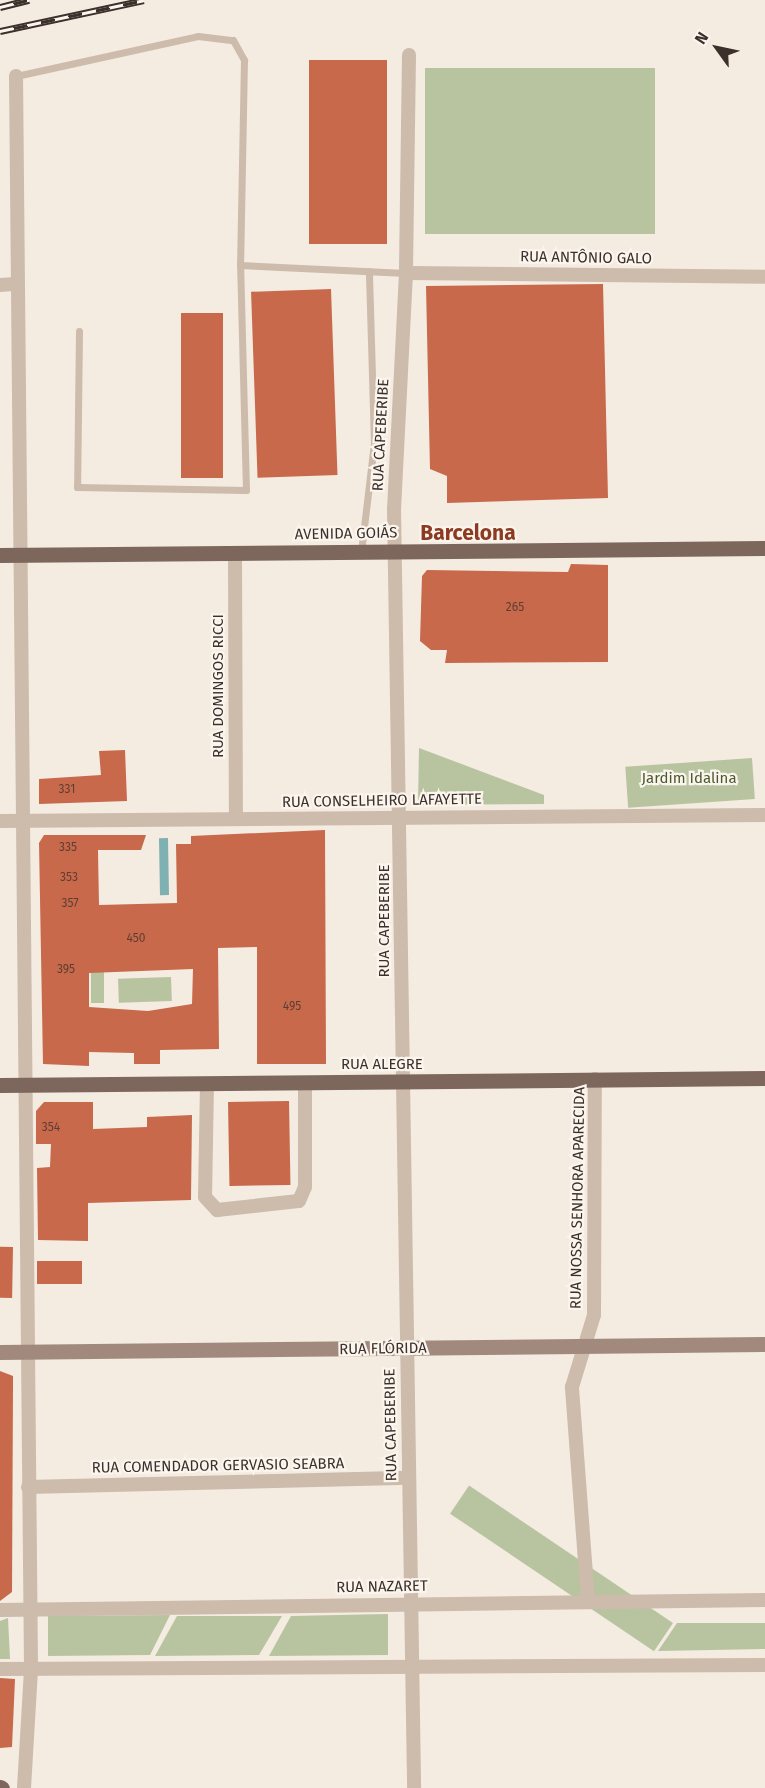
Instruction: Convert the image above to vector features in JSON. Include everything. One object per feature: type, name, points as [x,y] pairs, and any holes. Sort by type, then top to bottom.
[{"type":"main road","name":"AVENIDA GOIÁS","points":[[0,555],[765,548]]},
{"type":"main road","name":"RUA ALEGRE","points":[[0,1085],[402,1084],[765,1077]]},
{"type":"street","name":"RUA CAPEBERIBE","points":[[409,55],[406,273],[394,551],[414,1788]]},
{"type":"street","points":[[16,76],[16,284],[21,555],[19,821],[26,1084],[28,1610],[31,1670],[24,1788]]},
{"type":"street","name":"RUA ANTÔNIO GALO","points":[[406,273],[765,277]]},
{"type":"street","points":[[0,285],[16,284]]},
{"type":"street","name":"RUA DOMINGOS RICCI","points":[[235,553],[236,819]]},
{"type":"street","name":"RUA CONSELHEIRO LAFAYETTE","points":[[0,821],[400,816],[765,815]]},
{"type":"street","name":"RUA NOSSA SENHORA APARECIDA","points":[[588,1601],[572,1387],[594,1315],[595,1079]]},
{"type":"street","points":[[207,1084],[205,1197],[217,1210],[299,1201],[305,1187],[305,1083]]},
{"type":"street","name":"RUA FLÓRIDA","points":[[0,1352],[765,1344]]},
{"type":"street","name":"RUA COMENDADOR GERVASIO SEABRA","points":[[28,1487],[408,1478]]},
{"type":"street","name":"RUA NAZARET","points":[[0,1610],[765,1600]]},
{"type":"street","points":[[0,1669],[765,1665]]},
{"type":"lane","points":[[16,76],[198,36],[233,40],[244,60],[240,265],[246,490],[77,487],[79,331]]},
{"type":"lane","points":[[240,265],[406,273]]},
{"type":"lane","points":[[361,552],[374,443],[369,271]]},
{"type":"green space","points":[[425,68],[655,68],[655,234],[425,234]]},
{"type":"green space","points":[[419,748],[544,795],[544,804],[418,805]]},
{"type":"green space","name":"Jardim Idalina","points":[[752,758],[755,799],[628,808],[625,767]]},
{"type":"green space","points":[[91,962],[104,962],[104,1003],[91,1003]]},
{"type":"green space","points":[[171,977],[172,1001],[119,1003],[118,979]]},
{"type":"green space","points":[[469,1485],[673,1623],[654,1651],[450,1514]]},
{"type":"green space","points":[[388,1614],[388,1655],[269,1656],[291,1616]]},
{"type":"green space","points":[[170,1615],[150,1655],[48,1656],[48,1616]]},
{"type":"green space","points":[[177,1616],[282,1616],[259,1655],[155,1656]]},
{"type":"green space","points":[[8,1618],[10,1659],[0,1659],[0,1621]]},
{"type":"green space","points":[[677,1623],[765,1623],[765,1649],[658,1651]]},
{"type":"water","points":[[159,838],[168,838],[169,895],[160,895]]},
{"type":"building","points":[[309,60],[387,60],[387,244],[309,244]]},
{"type":"building","points":[[603,284],[608,498],[447,503],[447,476],[430,469],[426,286]]},
{"type":"building","points":[[331,289],[337,475],[258,478],[251,292]]},
{"type":"building","points":[[181,313],[223,313],[223,478],[181,478]]},
{"type":"building","points":[[571,564],[608,565],[608,662],[445,663],[447,650],[431,650],[420,641],[422,576],[427,570],[568,572]]},
{"type":"building","points":[[125,750],[127,801],[39,804],[39,779],[101,775],[99,751]]},
{"type":"building","points":[[325,830],[326,1064],[257,1064],[257,947],[218,948],[219,1049],[160,1050],[160,1064],[134,1064],[134,1053],[89,1052],[89,1066],[43,1064],[39,843],[44,835],[146,835],[141,850],[98,850],[99,905],[177,903],[176,844],[191,844],[191,836]],"holes":[[[193,969],[192,1004],[148,1011],[89,1007],[89,973]]]},
{"type":"building","points":[[289,1101],[290,1185],[229,1186],[228,1102]]},
{"type":"building","points":[[44,1102],[93,1102],[93,1129],[147,1127],[147,1117],[192,1115],[191,1200],[88,1203],[88,1241],[38,1240],[37,1168],[50,1167],[51,1144],[36,1144],[36,1111]]},
{"type":"building","points":[[0,1247],[13,1247],[12,1298],[0,1298]]},
{"type":"building","points":[[37,1261],[82,1261],[82,1284],[37,1284]]},
{"type":"building","points":[[0,1371],[13,1376],[13,1386],[12,1592],[0,1601]]},
{"type":"building","points":[[0,1678],[15,1679],[12,1747],[0,1748]]},
{"type":"railway","points":[[0,7],[29,0]]},
{"type":"railway","points":[[0,31],[144,0]]},
{"type":"district","name":"Barcelona","points":[[468,533]]}]
